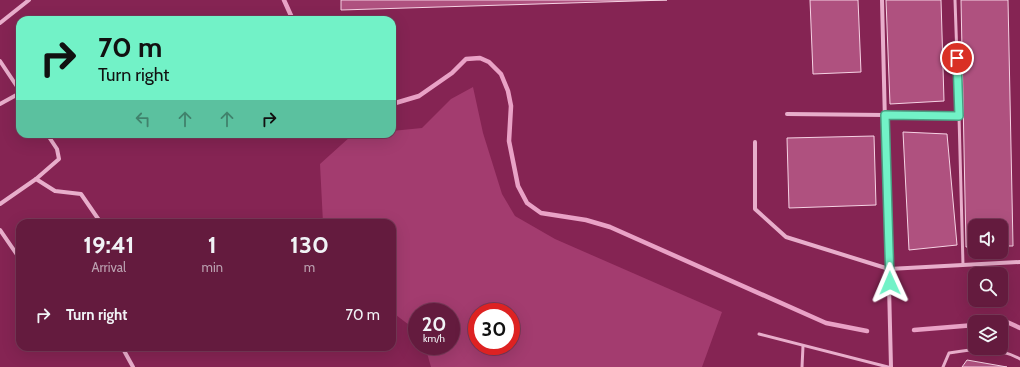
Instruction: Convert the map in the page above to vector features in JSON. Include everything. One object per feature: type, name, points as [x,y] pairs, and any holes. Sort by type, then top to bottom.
[{"type":"street","points":[[0,23],[29,0]]},
{"type":"street","points":[[882,0],[891,367]]},
{"type":"street","points":[[0,61],[16,86]]},
{"type":"street","points":[[0,104],[16,94]]},
{"type":"street","points":[[787,114],[885,115]]},
{"type":"street","points":[[0,204],[36,179],[58,159],[56,149],[49,138]]},
{"type":"street","points":[[755,142],[755,209],[786,237],[889,269],[1020,262]]},
{"type":"street","points":[[36,179],[55,191],[81,194],[98,219]]},
{"type":"street","points":[[0,230],[16,253]]},
{"type":"street","points":[[124,351],[133,367]]},
{"type":"lane","points":[[955,0],[963,265]]},
{"type":"lane","points":[[885,115],[959,116]]},
{"type":"lane","points":[[759,334],[888,367]]},
{"type":"lane","points":[[802,367],[803,346]]},
{"type":"lane","points":[[943,367],[949,353],[979,348],[1008,353],[1020,359]]},
{"type":"shaded area","points":[[473,87],[483,133],[502,194],[515,216],[555,239],[722,312],[702,367],[431,367],[428,355],[460,355],[460,303],[408,303],[408,324],[396,315],[396,219],[323,219],[320,164],[349,138],[396,138],[396,131],[422,128],[451,99]]},
{"type":"building","points":[[341,0],[667,0],[341,10]]},
{"type":"building","points":[[810,0],[858,0],[861,72],[813,74]]},
{"type":"building","points":[[886,0],[941,0],[944,101],[890,104]]},
{"type":"building","points":[[961,0],[1008,0],[1013,246],[1008,246],[1008,219],[968,219],[968,247],[966,247]]},
{"type":"building","points":[[903,132],[947,134],[957,245],[909,250]]},
{"type":"building","points":[[874,136],[876,205],[789,208],[787,138]]},
{"type":"building","points":[[967,360],[1007,367],[962,367]]},
{"type":"waterway","points":[[284,0],[291,16]]},
{"type":"waterway","points":[[396,103],[419,96],[452,73],[466,59],[480,58],[489,62],[501,74],[508,91],[511,106],[509,141],[518,186],[527,203],[541,213],[586,220],[610,227],[826,323],[867,331]]},
{"type":"waterway","points":[[1008,322],[1020,328]]},
{"type":"waterway","points":[[914,330],[968,326]]},
{"type":"route","points":[[890,283],[885,115],[959,116],[957,58]]}]
